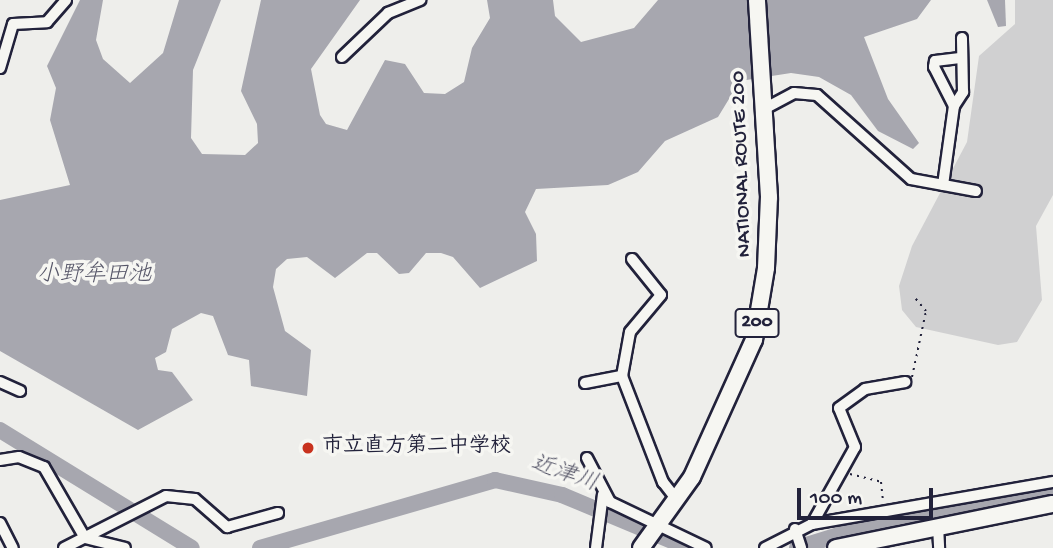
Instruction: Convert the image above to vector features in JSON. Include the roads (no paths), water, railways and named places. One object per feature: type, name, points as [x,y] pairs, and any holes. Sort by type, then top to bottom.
[{"type":"main road","name":"NATIONAL ROUTE 200","points":[[641,548],[677,500],[718,428],[754,340],[768,235],[764,104],[757,0]]},
{"type":"main road","points":[[836,548],[1053,505]]},
{"type":"street","points":[[0,68],[13,24],[47,22],[66,0]]},
{"type":"street","points":[[342,57],[387,13],[419,0]]},
{"type":"street","points":[[943,185],[954,106],[962,92],[962,38]]},
{"type":"street","points":[[954,106],[934,67],[935,61],[960,58]]},
{"type":"street","points":[[764,104],[794,93],[817,95],[911,179],[976,191]]},
{"type":"street","points":[[632,259],[662,295],[631,332],[622,376],[663,482],[677,500]]},
{"type":"street","points":[[585,383],[622,376]]},
{"type":"street","points":[[0,382],[20,391]]},
{"type":"street","points":[[812,524],[855,447],[839,416],[844,402],[865,389],[905,382]]},
{"type":"street","points":[[0,460],[19,457],[44,467],[85,538],[125,548]]},
{"type":"street","points":[[587,458],[603,498],[596,548]]},
{"type":"street","points":[[765,548],[812,524],[884,509],[1053,482]]},
{"type":"street","points":[[64,548],[166,496],[195,499],[227,527],[278,513]]},
{"type":"street","points":[[603,498],[706,548]]},
{"type":"street","points":[[0,523],[13,548]]},
{"type":"street","points":[[938,526],[939,548]]},
{"type":"street","points":[[796,531],[801,548]]},
{"type":"water","name":"小野牟田池","points":[[80,0],[103,0],[96,40],[103,59],[130,83],[163,53],[179,0],[221,0],[193,70],[191,138],[202,154],[245,155],[258,143],[257,124],[241,91],[261,0],[360,0],[311,69],[320,115],[326,124],[347,130],[385,60],[405,64],[424,93],[445,94],[464,82],[472,48],[490,18],[487,0],[553,0],[555,16],[581,42],[634,28],[658,0],[931,0],[917,19],[864,37],[888,99],[919,143],[913,149],[878,131],[851,95],[819,77],[791,73],[740,81],[718,117],[665,141],[638,172],[608,185],[536,189],[525,212],[536,234],[537,261],[480,288],[453,257],[441,253],[426,253],[409,273],[399,274],[377,253],[367,253],[335,278],[307,257],[287,259],[276,269],[273,287],[285,331],[311,350],[307,396],[251,386],[249,360],[228,355],[213,316],[201,313],[172,329],[166,352],[155,358],[158,370],[172,372],[193,400],[138,430],[0,351],[0,200],[70,185],[50,120],[56,88],[47,66]]},
{"type":"water","points":[[987,0],[1005,0],[1006,26],[998,27]]},
{"type":"waterway","name":"近津川","points":[[0,430],[192,548]]},
{"type":"waterway","name":"近津川","points":[[260,548],[495,480],[562,495],[689,548]]},
{"type":"waterway","name":"近津川","points":[[797,548],[900,516],[1053,491]]},
{"type":"place","name":"市立直方第二中学校","points":[[308,448]]}]
